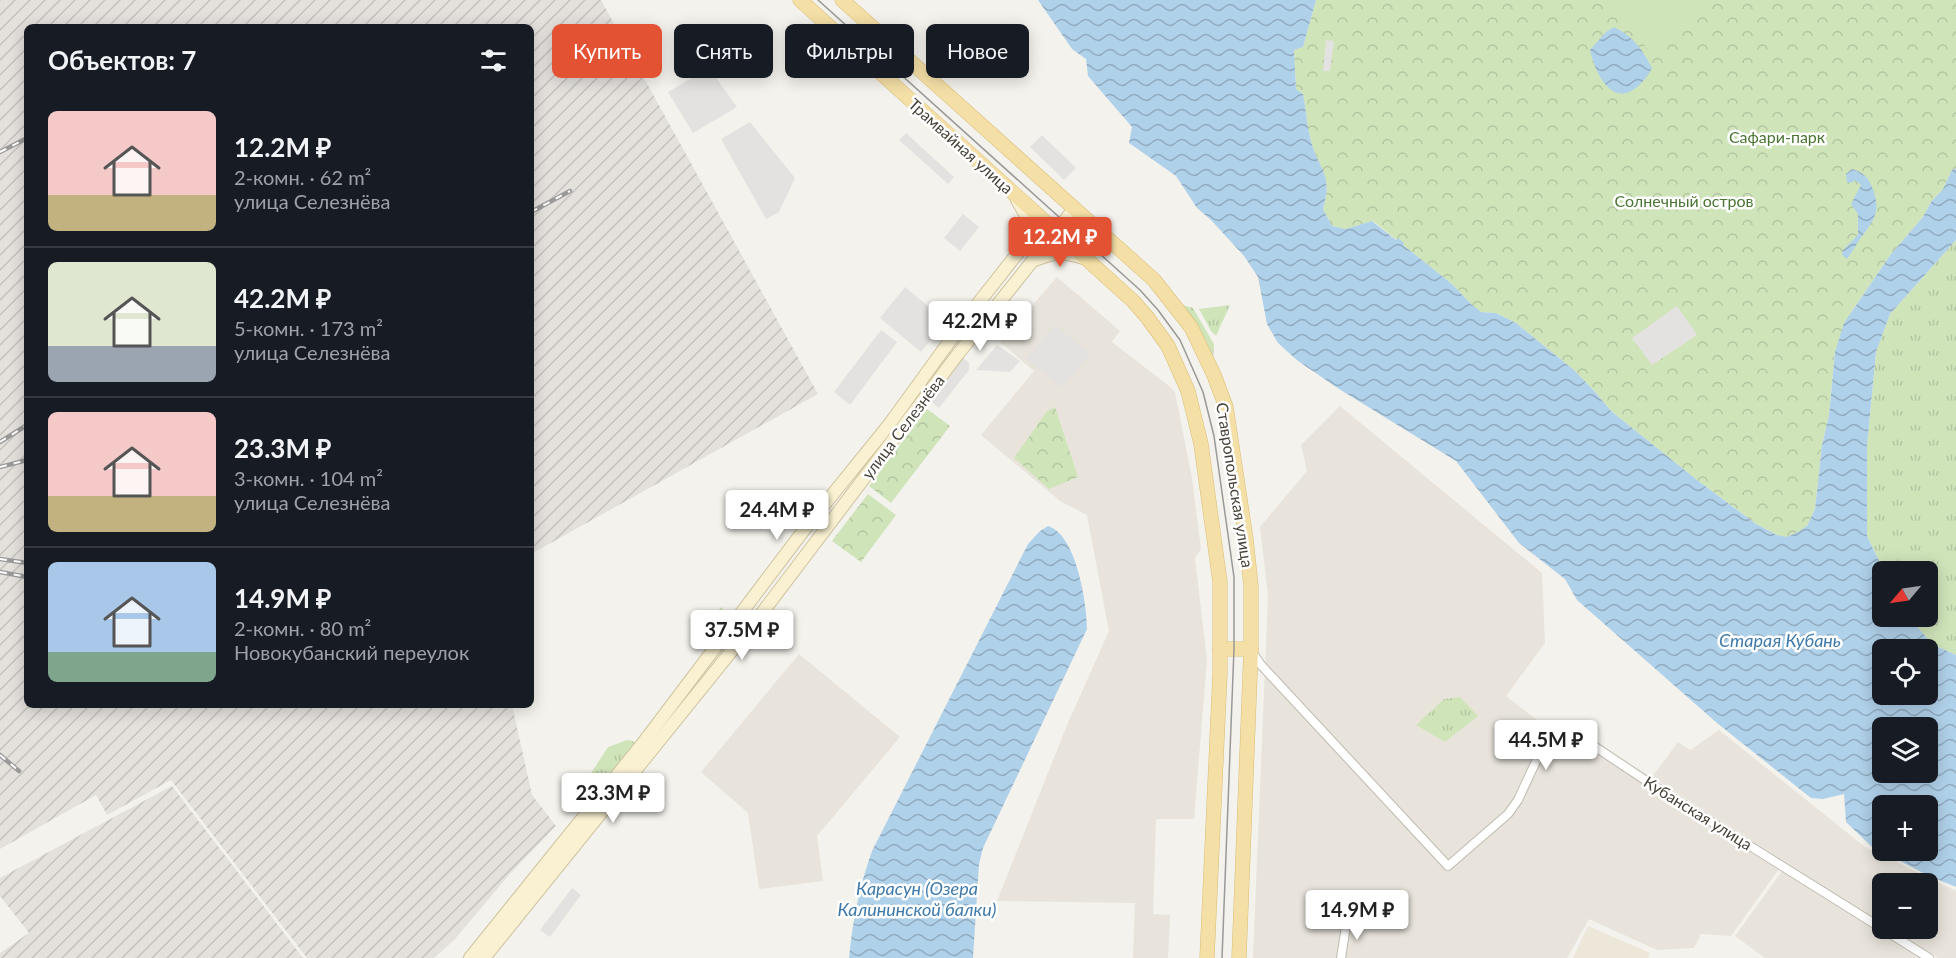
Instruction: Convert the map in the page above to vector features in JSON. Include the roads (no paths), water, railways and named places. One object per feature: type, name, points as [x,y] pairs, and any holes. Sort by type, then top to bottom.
[{"type":"main road","name":"Трамвайная улица","points":[[800,0],[1133,301],[1168,346]]},
{"type":"main road","name":"Трамвайная улица","points":[[842,0],[1154,280],[1191,327]]},
{"type":"main road","name":"улица Селезнёва","points":[[470,958],[643,743],[807,526],[888,426],[965,320],[1031,236],[1028,216],[1014,194]]},
{"type":"main road","name":"улица Селезнёва","points":[[484,958],[764,610],[958,354],[1074,209]]},
{"type":"main road","points":[[1031,262],[1060,252],[1088,260]]},
{"type":"main road","name":"Ставропольская улица","points":[[1191,327],[1205,352],[1226,407],[1251,586],[1251,649],[1239,958]]},
{"type":"main road","name":"Ставропольская улица","points":[[1168,346],[1188,392],[1201,444],[1220,582],[1220,649],[1207,958]]},
{"type":"main road","points":[[1220,649],[1251,649]]},
{"type":"street","name":"Кубанская улица","points":[[1251,649],[1261,665],[1448,866],[1508,814],[1518,800],[1538,757],[1550,740],[1563,729],[1573,732],[1648,782],[1929,958]]},
{"type":"street","points":[[1341,958],[1347,920]]},
{"type":"water","name":"Старая Кубань","points":[[1038,0],[1316,0],[1303,47],[1294,50],[1296,89],[1303,94],[1311,141],[1326,180],[1323,209],[1332,226],[1346,229],[1372,221],[1396,240],[1398,238],[1404,243],[1403,245],[1452,284],[1481,312],[1496,313],[1516,323],[1575,371],[1611,411],[1697,480],[1756,524],[1786,537],[1807,526],[1815,509],[1822,445],[1829,415],[1835,352],[1844,323],[1891,254],[1923,217],[1931,202],[1943,189],[1952,170],[1956,168],[1956,240],[1890,314],[1876,352],[1867,446],[1867,536],[1879,561],[1872,561],[1872,627],[1918,627],[1928,639],[1872,639],[1872,705],[1938,705],[1938,647],[1956,655],[1956,887],[1938,880],[1938,873],[1923,873],[1900,861],[1938,861],[1938,795],[1872,795],[1871,846],[1846,822],[1844,794],[1823,799],[1811,798],[1717,723],[1577,600],[1565,579],[1519,543],[1456,461],[1339,389],[1298,361],[1278,343],[1267,324],[1258,277],[1244,256],[1197,208],[1176,176],[1129,143],[1132,127],[1088,76],[1086,59],[1072,49]]},
{"type":"water","points":[[1614,27],[1637,44],[1652,68],[1640,84],[1622,94],[1610,89],[1603,81],[1590,50],[1606,32]]},
{"type":"water","points":[[1852,169],[1862,173],[1869,180],[1875,195],[1876,209],[1873,221],[1847,259],[1842,255],[1843,250],[1858,235],[1858,214],[1851,204],[1861,185],[1855,180],[1851,183],[1847,182],[1846,174]]},
{"type":"water","name":"Карасун (Озера Калининской балки)","points":[[1048,526],[1058,532],[1073,555],[1082,587],[1087,629],[983,848],[979,864],[973,958],[849,958],[857,904],[872,851],[1028,544]]},
{"type":"tram line","points":[[818,0],[1140,290],[1180,340],[1203,392],[1214,436],[1234,577],[1234,649],[1222,958]]},
{"type":"railway","points":[[0,152],[24,140]]},
{"type":"railway","points":[[534,210],[570,191]]},
{"type":"railway","points":[[0,442],[24,427]]},
{"type":"railway","points":[[0,467],[24,461]]},
{"type":"railway","points":[[0,559],[24,563]]},
{"type":"railway","points":[[0,572],[24,576]]},
{"type":"railway","points":[[0,755],[19,771]]},
{"type":"park label","name":"Сафари-парк","points":[[1777,137]]},
{"type":"park label","name":"Солнечный остров","points":[[1684,201]]}]
